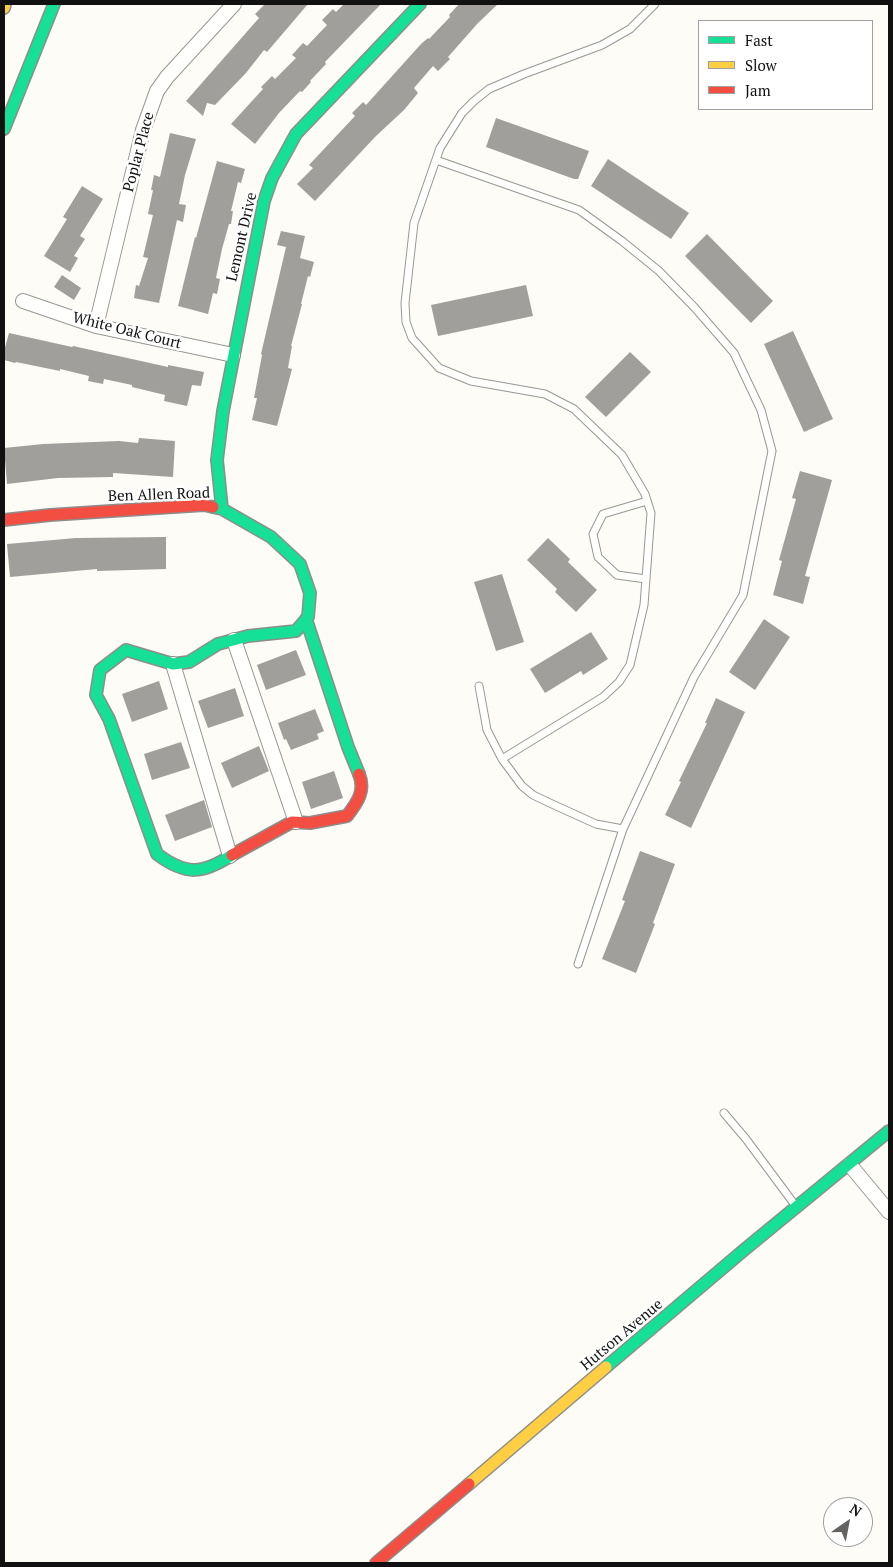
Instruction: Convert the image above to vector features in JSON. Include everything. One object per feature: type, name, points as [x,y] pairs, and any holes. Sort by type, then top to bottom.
[{"type":"main road","points":[[4,8],[5,4]]},
{"type":"main road","points":[[4,129],[54,4]]},
{"type":"main road","name":"Lemont Drive","points":[[222,509],[217,460],[223,411],[232,355],[264,201],[272,178],[296,134],[420,4]]},
{"type":"main road","name":"Ben Allen Road","points":[[4,520],[50,515],[204,506],[222,509],[271,537],[300,564],[310,593],[308,617],[306,619]]},
{"type":"main road","points":[[306,619],[348,747],[362,782],[360,798],[347,816],[310,823],[292,822],[215,866],[194,871],[170,864],[157,854],[109,719],[96,695],[100,670],[126,650],[173,664],[189,662],[218,644],[248,636],[296,631],[306,619]]},
{"type":"main road","name":"Hutson Avenue","points":[[376,1563],[744,1250],[889,1131]]},
{"type":"street","name":"Poplar Place","points":[[96,326],[143,130],[157,91],[167,77],[234,4]]},
{"type":"street","name":"White Oak Court","points":[[23,301],[96,326],[232,355]]},
{"type":"street","points":[[234,640],[296,822]]},
{"type":"street","points":[[173,664],[230,856]]},
{"type":"street","points":[[850,1164],[889,1212]]},
{"type":"lane","points":[[502,758],[602,697],[620,682],[630,665],[644,605],[651,513],[644,494],[622,455],[574,409],[545,394],[470,381],[439,368],[412,338],[406,322],[405,302],[414,223],[440,148],[462,113],[489,89],[602,45],[630,29],[655,4]]},
{"type":"lane","points":[[436,160],[579,210],[659,271],[695,308],[734,353],[761,410],[772,451],[743,595],[694,677],[623,829],[578,964]]},
{"type":"lane","points":[[646,579],[617,575],[598,557],[593,534],[603,514],[647,501]]},
{"type":"lane","points":[[479,686],[487,730],[502,758],[522,786],[533,794],[596,824],[623,829]]},
{"type":"lane","points":[[724,1113],[746,1139],[797,1208]]},
{"type":"building","points":[[265,4],[308,4],[267,52],[264,50],[246,73],[215,105],[207,103],[203,116],[186,101],[259,18],[255,14]]},
{"type":"building","points":[[344,4],[381,4],[325,62],[326,64],[302,92],[300,91],[279,113],[255,144],[231,124],[263,89],[261,87],[272,76],[275,79],[296,58],[292,55],[303,43],[307,46],[327,25],[322,20],[333,9],[336,12]]},
{"type":"building","points":[[459,4],[498,4],[478,23],[448,57],[450,59],[438,71],[433,66],[414,88],[418,93],[404,110],[376,136],[315,201],[297,184],[313,168],[309,165],[355,116],[352,113],[363,102],[366,105],[421,44],[429,39],[450,17],[449,15]]},
{"type":"building","points":[[496,118],[589,151],[578,179],[486,147]]},
{"type":"building","points":[[170,133],[196,139],[185,175],[179,204],[186,205],[183,222],[177,220],[159,303],[134,298],[136,285],[139,286],[148,258],[143,257],[153,215],[148,214],[154,175],[160,177]]},
{"type":"building","points":[[608,159],[689,213],[671,239],[591,186]]},
{"type":"building","points":[[217,161],[245,169],[241,183],[238,182],[231,211],[233,211],[231,224],[229,224],[222,249],[216,278],[220,279],[217,294],[213,293],[208,314],[178,306],[195,237]]},
{"type":"building","points":[[82,186],[103,199],[80,236],[85,239],[74,256],[78,258],[70,272],[44,256],[67,219],[63,217]]},
{"type":"building","points":[[281,231],[305,236],[300,258],[314,262],[310,277],[308,276],[291,346],[288,368],[292,369],[277,426],[252,420],[257,398],[254,398],[261,354],[286,247],[277,245]]},
{"type":"building","points":[[707,234],[773,301],[751,323],[685,256]]},
{"type":"building","points":[[62,275],[81,288],[74,300],[54,287]]},
{"type":"building","points":[[526,285],[533,316],[438,336],[431,305]]},
{"type":"building","points":[[793,331],[833,419],[804,432],[764,344]]},
{"type":"building","points":[[9,333],[168,367],[168,365],[204,372],[201,386],[192,385],[187,406],[164,401],[165,395],[132,387],[132,385],[104,379],[103,384],[88,381],[89,376],[60,369],[60,371],[4,360],[4,351]]},
{"type":"building","points":[[630,352],[651,372],[606,417],[585,397]]},
{"type":"building","points":[[139,438],[175,441],[173,477],[113,473],[113,477],[58,478],[7,484],[4,448],[43,444],[119,441],[138,443]]},
{"type":"building","points":[[800,471],[832,480],[805,576],[810,577],[803,604],[773,595],[782,561],[779,560],[796,499],[792,498]]},
{"type":"building","points":[[166,537],[166,569],[97,571],[97,569],[10,577],[7,544],[76,538]]},
{"type":"building","points":[[548,538],[570,559],[568,562],[597,590],[576,612],[555,592],[557,589],[527,560]]},
{"type":"building","points":[[502,574],[524,642],[496,651],[474,582]]},
{"type":"building","points":[[764,619],[790,637],[755,690],[729,672]]},
{"type":"building","points":[[591,632],[608,659],[583,675],[581,671],[545,693],[530,669]]},
{"type":"building","points":[[296,650],[306,675],[266,690],[257,665]]},
{"type":"building","points":[[159,681],[168,709],[132,722],[122,694]]},
{"type":"building","points":[[235,688],[244,716],[208,728],[198,701]]},
{"type":"building","points":[[716,698],[745,712],[691,828],[665,815],[707,723],[705,723]]},
{"type":"building","points":[[315,709],[324,731],[317,734],[319,739],[291,750],[286,739],[284,740],[278,723]]},
{"type":"building","points":[[181,742],[190,768],[152,780],[144,754]]},
{"type":"building","points":[[259,746],[269,771],[232,788],[221,763]]},
{"type":"building","points":[[334,771],[343,798],[311,809],[302,782]]},
{"type":"building","points":[[204,800],[212,827],[175,841],[165,815]]},
{"type":"building","points":[[640,851],[675,864],[636,973],[602,959],[625,901],[622,900]]},
{"type":"traffic: fast","points":[[4,129],[54,4]]},
{"type":"traffic: fast","points":[[222,509],[217,460],[223,411],[264,201],[272,178],[296,134],[420,4]]},
{"type":"traffic: fast","points":[[213,507],[222,509],[271,537],[300,564],[310,593],[308,617],[296,631],[248,636],[218,644],[189,662],[173,664],[126,650],[100,670],[96,695],[109,719],[157,854],[177,866],[194,870],[212,866],[232,855]]},
{"type":"traffic: fast","points":[[306,619],[348,747],[359,774]]},
{"type":"traffic: fast","points":[[606,1367],[889,1131]]},
{"type":"traffic: slow","points":[[4,8],[5,4]]},
{"type":"traffic: slow","points":[[469,1484],[606,1367]]},
{"type":"traffic: jam","points":[[4,520],[50,515],[204,505],[213,507]]},
{"type":"traffic: jam","points":[[232,855],[292,822],[310,823],[347,816],[361,791],[359,774]]},
{"type":"traffic: jam","points":[[376,1563],[469,1484]]}]
